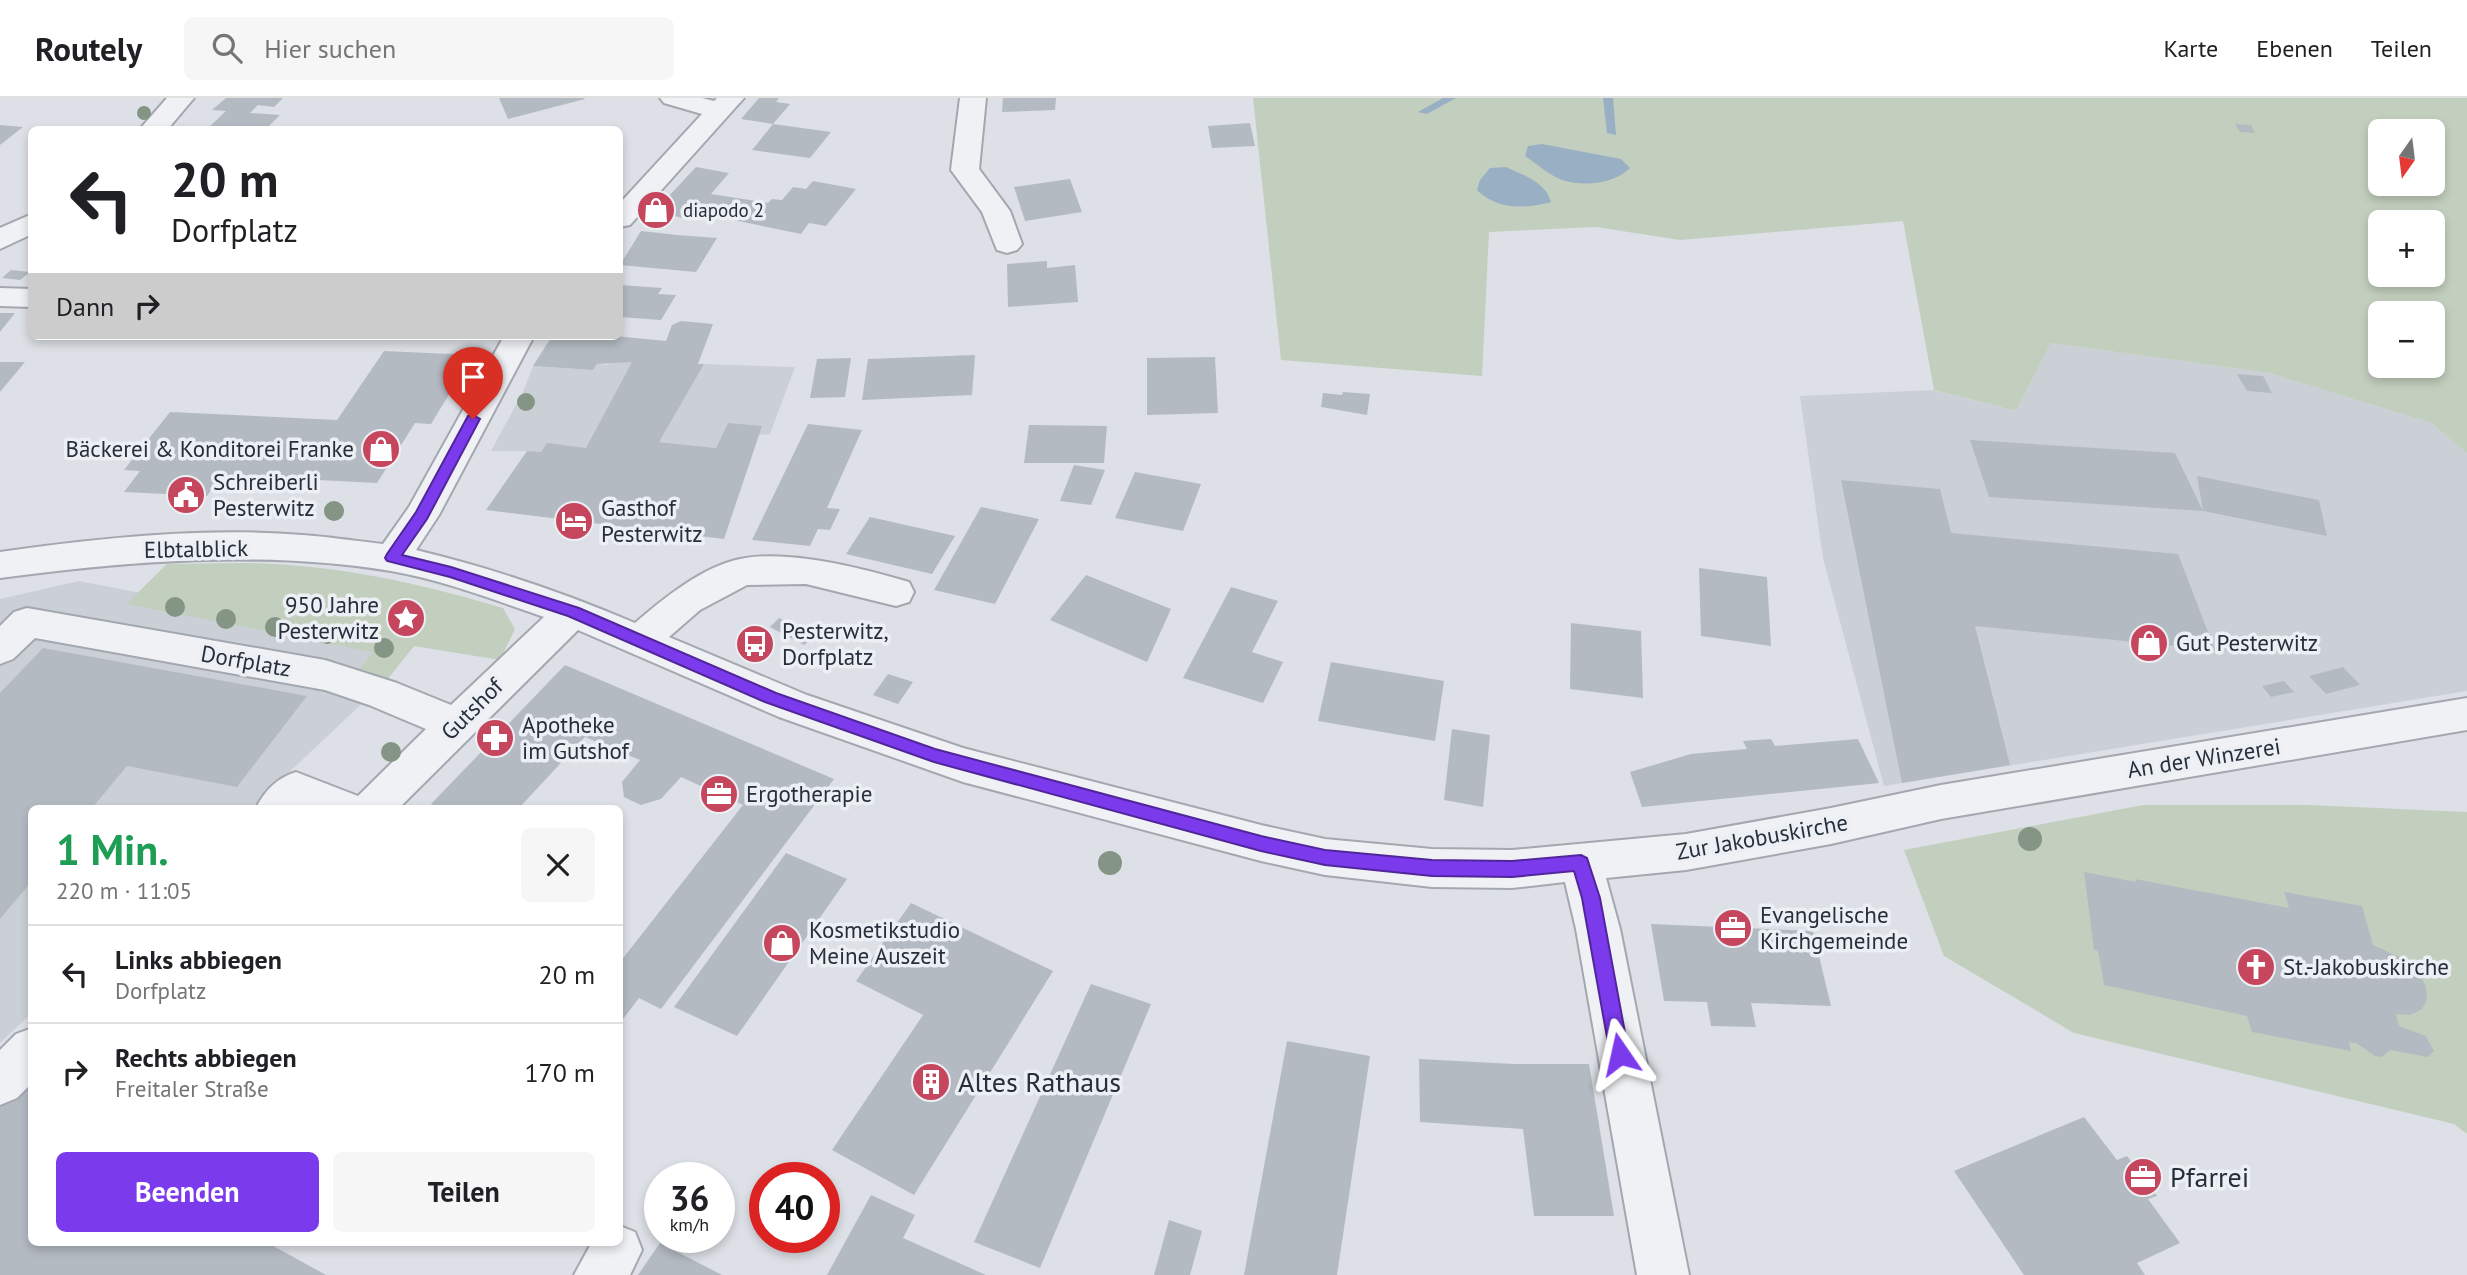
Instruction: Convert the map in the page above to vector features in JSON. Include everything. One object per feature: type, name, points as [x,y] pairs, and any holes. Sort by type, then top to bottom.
[{"type":"street","points":[[156,126],[181,98]]},
{"type":"street","points":[[673,98],[724,104]]},
{"type":"street","points":[[972,98],[965,170],[996,211],[1007,244]]},
{"type":"street","points":[[623,216],[724,104]]},
{"type":"street","points":[[0,240],[28,224]]},
{"type":"street","points":[[0,297],[28,298]]},
{"type":"street","points":[[517,340],[422,515],[392,558],[451,572],[573,612],[793,706],[963,765],[1273,846],[1325,857],[1432,868],[1512,869],[1581,863],[1598,929],[1663,1275]]},
{"type":"street","name":"Elbtalblick","points":[[0,565],[56,557],[177,547],[302,548],[392,558]]},
{"type":"street","points":[[638,642],[687,600],[742,572],[806,571],[896,592]]},
{"type":"street","name":"Gutshof","points":[[376,805],[529,652],[573,612]]},
{"type":"street","name":"Dorfplatz","points":[[0,649],[27,622],[325,676],[383,694],[457,725]]},
{"type":"street","name":"An der Winzerei","points":[[1941,802],[2467,714]]},
{"type":"street","points":[[279,805],[296,789],[336,805]]},
{"type":"street","name":"Zur Jakobuskirche","points":[[1581,863],[1686,852],[1831,826],[1941,802]]},
{"type":"street","points":[[0,1082],[28,1055]]},
{"type":"shaded area","points":[[2051,343],[2269,373],[2431,423],[2467,453],[2467,691],[1884,786],[1823,558],[1800,396],[1933,390],[2016,411]]},
{"type":"shaded area","points":[[611,361],[795,367],[770,434],[759,435],[728,423],[716,448],[660,442],[646,464],[527,451],[491,451],[523,392],[533,366],[593,370],[597,364],[608,365]]},
{"type":"shaded area","points":[[79,581],[414,646],[386,681],[254,805],[28,805],[28,1017],[0,1043],[0,599]]},
{"type":"green space","points":[[1253,98],[2467,98],[2467,453],[2431,423],[2269,373],[2051,343],[2016,411],[1934,390],[1903,221],[1680,240],[1596,227],[1489,232],[1482,376],[1281,360]]},
{"type":"green space","points":[[167,564],[275,564],[361,574],[419,585],[503,608],[515,629],[500,660],[414,646],[386,681],[356,674],[373,652],[126,604]]},
{"type":"green space","points":[[2143,805],[2309,805],[2467,812],[2467,1134],[2454,1124],[2074,1033],[1944,956],[1904,850]]},
{"type":"water","points":[[1542,144],[1621,159],[1630,168],[1616,178],[1598,183],[1562,180],[1525,156],[1528,146]]},
{"type":"water","points":[[1506,167],[1539,184],[1551,202],[1511,206],[1493,201],[1477,190],[1480,180],[1490,168]]},
{"type":"building","points":[[226,98],[283,98],[274,107],[258,105],[250,113],[280,115],[269,126],[210,126],[226,111],[212,110]]},
{"type":"building","points":[[499,98],[584,98],[585,99],[508,119]]},
{"type":"building","points":[[759,98],[779,98],[776,102],[790,104],[773,124],[741,119]]},
{"type":"building","points":[[1003,98],[1056,98],[1055,110],[1002,112]]},
{"type":"building","points":[[1250,123],[1255,146],[1212,148],[1208,126]]},
{"type":"building","points":[[773,124],[831,132],[810,158],[752,150]]},
{"type":"building","points":[[2235,124],[2251,125],[2255,133],[2240,132]]},
{"type":"building","points":[[0,125],[23,127],[0,145]]},
{"type":"building","points":[[696,167],[729,173],[711,194],[768,203],[772,199],[782,200],[793,187],[806,189],[813,181],[856,189],[826,226],[809,223],[801,234],[695,212],[689,219],[654,212]]},
{"type":"building","points":[[1070,179],[1082,212],[1025,221],[1014,187]]},
{"type":"building","points":[[641,231],[717,238],[696,272],[623,265],[623,260]]},
{"type":"building","points":[[1047,261],[1047,268],[1075,265],[1078,302],[1008,307],[1007,264]]},
{"type":"building","points":[[11,270],[28,272],[20,280],[2,278]]},
{"type":"building","points":[[623,285],[662,288],[658,294],[676,295],[661,320],[623,317]]},
{"type":"building","points":[[0,313],[15,313],[0,332]]},
{"type":"building","points":[[681,321],[713,324],[698,364],[704,364],[659,442],[716,448],[728,423],[762,426],[724,539],[486,510],[527,451],[541,452],[547,443],[586,448],[632,362],[597,364],[593,370],[533,366],[549,340],[623,340],[623,337],[666,341],[672,325]]},
{"type":"building","points":[[384,351],[473,355],[431,424],[415,423],[377,483],[279,478],[274,485],[248,484],[253,476],[222,475],[207,496],[124,492],[140,471],[124,470],[170,412],[337,420]]},
{"type":"building","points":[[975,355],[972,395],[862,400],[868,359]]},
{"type":"building","points":[[1215,357],[1218,413],[1147,415],[1147,358]]},
{"type":"building","points":[[851,358],[845,397],[810,398],[817,359]]},
{"type":"building","points":[[0,362],[25,362],[0,392]]},
{"type":"building","points":[[2237,374],[2263,376],[2272,393],[2247,391]]},
{"type":"building","points":[[1343,392],[1370,394],[1367,415],[1321,407],[1323,393],[1342,395]]},
{"type":"building","points":[[808,424],[862,430],[827,508],[840,509],[830,530],[818,529],[810,546],[752,540]]},
{"type":"building","points":[[1029,425],[1107,426],[1104,463],[1024,463]]},
{"type":"building","points":[[1970,440],[2175,453],[2203,511],[1989,497]]},
{"type":"building","points":[[1074,465],[1105,470],[1091,505],[1060,501]]},
{"type":"building","points":[[1135,472],[1201,484],[1183,531],[1115,518]]},
{"type":"building","points":[[2197,476],[2319,500],[2327,536],[2203,511]]},
{"type":"building","points":[[1841,480],[1940,489],[1951,533],[2178,554],[2215,650],[1975,626],[2010,765],[1902,783]]},
{"type":"building","points":[[981,507],[1039,519],[995,604],[934,590]]},
{"type":"building","points":[[870,517],[955,536],[932,574],[846,554]]},
{"type":"building","points":[[1699,568],[1767,577],[1771,646],[1701,636]]},
{"type":"building","points":[[1086,575],[1171,609],[1147,662],[1050,620]]},
{"type":"building","points":[[1231,587],[1278,601],[1252,652],[1283,662],[1263,703],[1183,678]]},
{"type":"building","points":[[779,618],[814,636],[804,645],[770,627]]},
{"type":"building","points":[[1571,623],[1641,631],[1643,698],[1570,689]]},
{"type":"building","points":[[43,648],[307,696],[237,787],[127,766],[94,805],[28,805],[28,886],[0,919],[0,693]]},
{"type":"building","points":[[1331,662],[1444,681],[1435,741],[1318,721]]},
{"type":"building","points":[[565,665],[834,779],[661,1009],[639,998],[623,1019],[623,958],[743,805],[681,777],[661,799],[641,805],[624,797],[622,782],[640,760],[585,737],[522,805],[431,804]]},
{"type":"building","points":[[2343,667],[2360,685],[2326,694],[2309,676]]},
{"type":"building","points":[[888,674],[913,682],[898,704],[873,695]]},
{"type":"building","points":[[2284,681],[2294,692],[2271,697],[2262,686]]},
{"type":"building","points":[[1452,729],[1490,735],[1483,807],[1444,800]]},
{"type":"building","points":[[1771,739],[1775,746],[1858,739],[1879,783],[1642,807],[1630,772],[1691,754],[1747,749],[1743,741]]},
{"type":"building","points":[[786,853],[847,879],[737,1036],[674,1007]]},
{"type":"building","name":"St.-Jakobuskirche","points":[[2084,872],[2289,908],[2284,892],[2362,906],[2373,945],[2406,960],[2419,973],[2426,987],[2427,1000],[2422,1009],[2410,1015],[2396,1014],[2399,1026],[2426,1036],[2434,1051],[2428,1057],[2390,1050],[2382,1057],[2375,1056],[2356,1043],[2349,1042],[2351,1051],[2252,1032],[2247,1016],[2104,985],[2098,951],[2094,950]]},
{"type":"building","name":"Altes Rathaus","points":[[911,903],[1053,971],[914,1195],[832,1150],[923,1015],[856,981]]},
{"type":"building","points":[[1651,924],[1813,931],[1831,1006],[1751,1003],[1756,1027],[1711,1026],[1707,1002],[1664,1001]]},
{"type":"building","points":[[1091,984],[1151,1004],[1040,1268],[974,1242]]},
{"type":"building","points":[[1287,1041],[1370,1056],[1337,1275],[1244,1275]]},
{"type":"building","points":[[1419,1059],[1514,1064],[1589,1064],[1614,1216],[1534,1216],[1523,1129],[1420,1122]]},
{"type":"building","points":[[28,1079],[28,1246],[273,1246],[326,1275],[0,1275],[0,1106]]},
{"type":"building","points":[[2084,1117],[2117,1160],[2127,1156],[2157,1196],[2148,1199],[2180,1243],[2137,1263],[2145,1275],[2024,1275],[1954,1171]]},
{"type":"building","points":[[871,1195],[915,1215],[903,1238],[986,1275],[827,1275]]},
{"type":"building","points":[[1169,1220],[1202,1231],[1190,1275],[1154,1275]]},
{"type":"building","points":[[653,1253],[679,1253],[722,1275],[638,1275]]},
{"type":"waterway","points":[[1423,112],[1451,98]]},
{"type":"waterway","points":[[1608,98],[1612,133]]},
{"type":"place","name":"diapodo 2","points":[[656,210]]},
{"type":"place","name":"Bäckerei & Konditorei Franke","points":[[381,449]]},
{"type":"place","name":"Schreiberli Pesterwitz","points":[[186,495]]},
{"type":"place","name":"Gasthof Pesterwitz","points":[[574,521]]},
{"type":"place","name":"950 Jahre Pesterwitz","points":[[406,618]]},
{"type":"place","name":"Gut Pesterwitz","points":[[2149,643]]},
{"type":"place","name":"Pesterwitz, Dorfplatz","points":[[755,644]]},
{"type":"place","name":"Apotheke im Gutshof","points":[[495,738]]},
{"type":"place","name":"Ergotherapie","points":[[719,794]]},
{"type":"place","name":"Evangelische Kirchgemeinde","points":[[1733,928]]},
{"type":"place","name":"Kosmetikstudio Meine Auszeit","points":[[782,943]]},
{"type":"place","name":"St.-Jakobuskirche","points":[[2256,967]]},
{"type":"place","name":"Altes Rathaus","points":[[931,1082]]},
{"type":"place","name":"Pfarrei","points":[[2143,1177]]},
{"type":"route","points":[[473,419],[422,515],[392,558],[451,572],[573,612],[770,697],[963,765],[1261,843],[1325,857],[1432,868],[1512,869],[1581,863],[1598,929],[1620,1054]]}]
